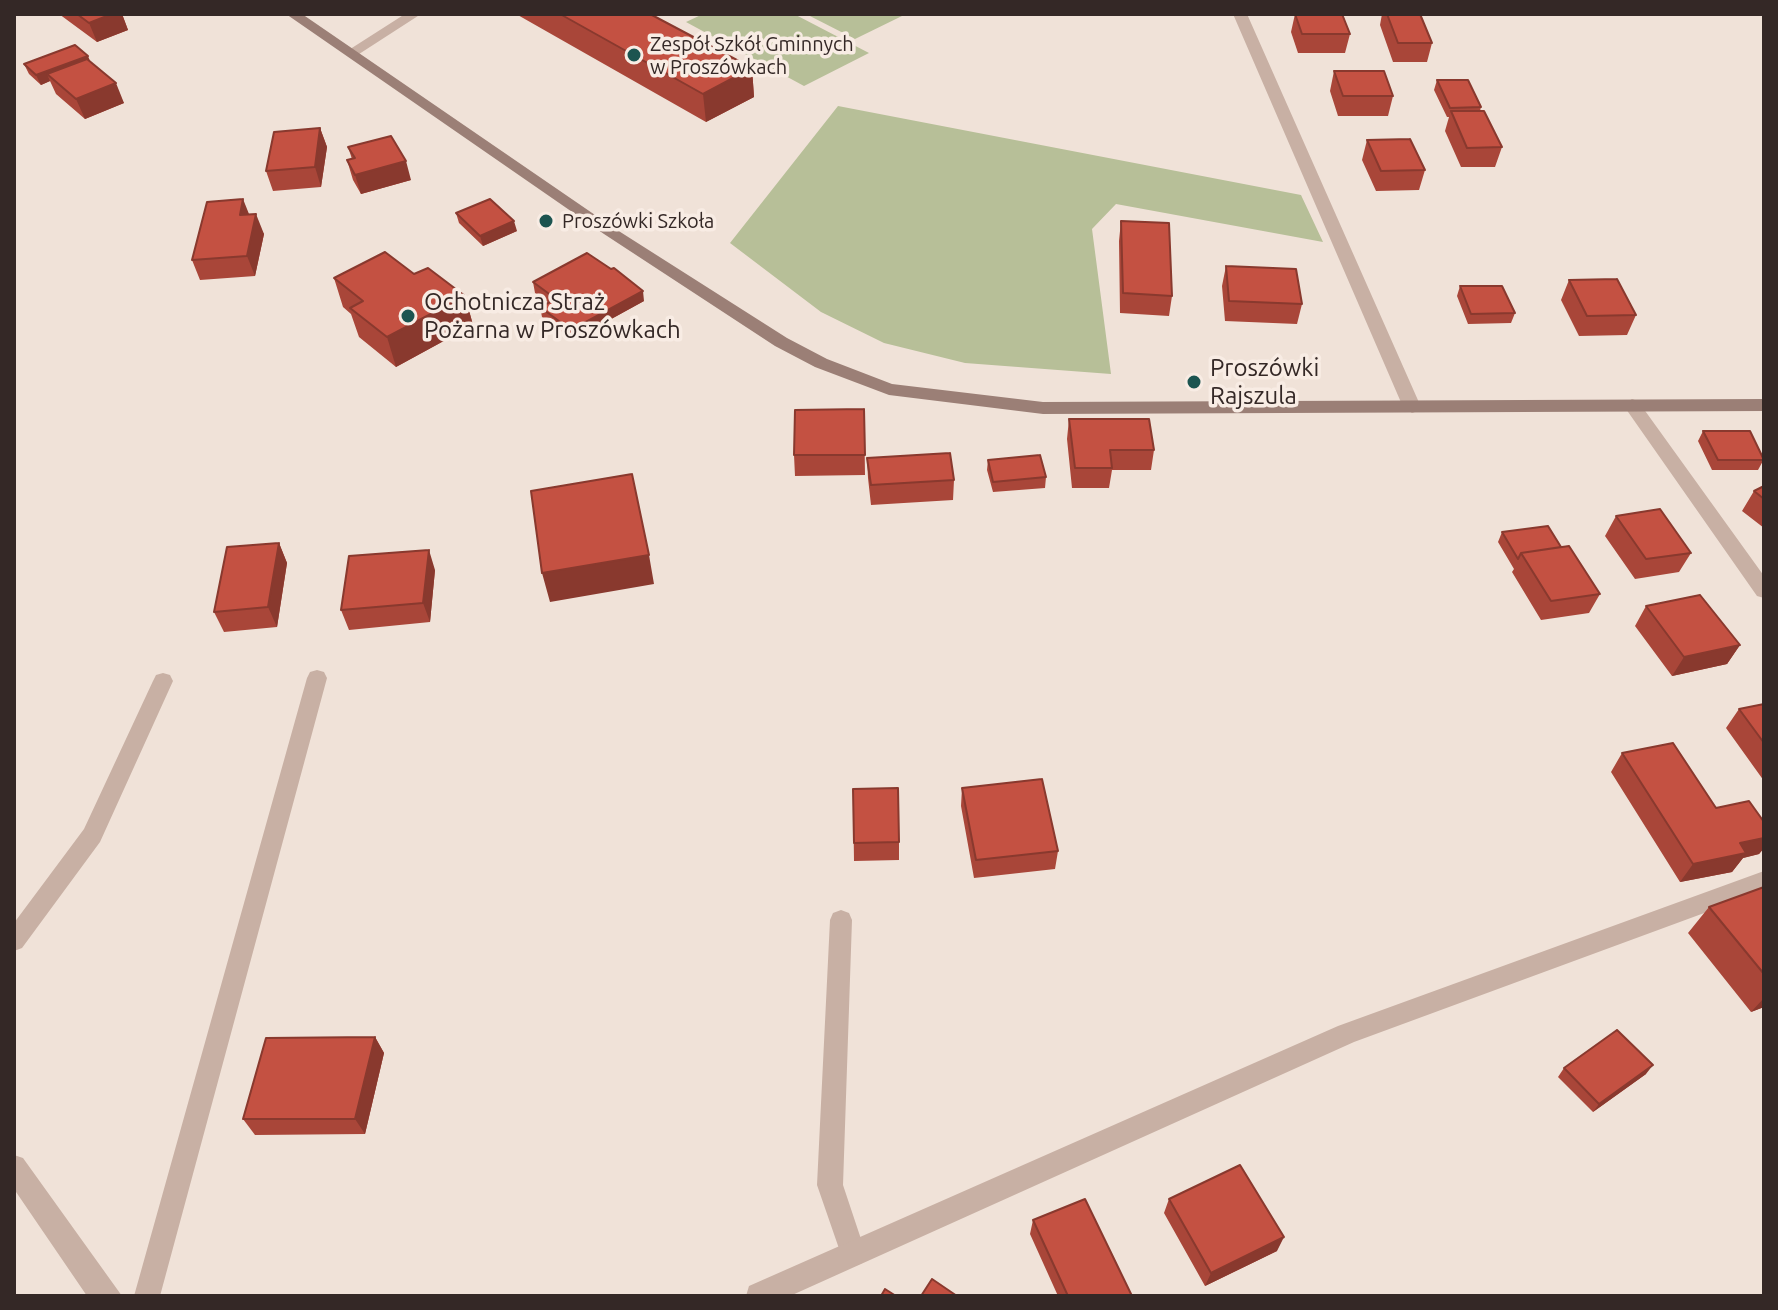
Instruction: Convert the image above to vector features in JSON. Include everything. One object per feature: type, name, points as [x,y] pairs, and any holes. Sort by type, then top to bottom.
[{"type":"main road","points":[[293,14],[609,231],[781,342],[821,363],[889,389],[1043,408],[1764,405]]},
{"type":"street","points":[[351,53],[414,14]]},
{"type":"street","points":[[1240,14],[1412,407]]},
{"type":"street","points":[[1632,405],[1764,591]]},
{"type":"street","points":[[147,1296],[317,678]]},
{"type":"street","points":[[14,941],[92,835],[163,681]]},
{"type":"street","points":[[759,1296],[1347,1034],[1764,881]]},
{"type":"street","points":[[841,920],[830,1185],[853,1254]]},
{"type":"street","points":[[14,1167],[100,1291],[109,1296]]},
{"type":"green space","points":[[703,14],[794,14],[869,53],[804,86],[686,22]]},
{"type":"green space","points":[[806,14],[898,14],[902,16],[855,39]]},
{"type":"green space","points":[[838,106],[1301,195],[1323,242],[1116,204],[1092,229],[1111,374],[965,363],[884,343],[821,312],[730,243]]},
{"type":"building","points":[[77,14],[112,14],[89,23]]},
{"type":"building","points":[[560,14],[650,14],[752,68],[703,94]]},
{"type":"building","points":[[1295,14],[1342,14],[1350,34],[1302,34]]},
{"type":"building","points":[[1387,14],[1420,14],[1432,43],[1398,43]]},
{"type":"building","points":[[75,45],[88,56],[36,75],[24,64]]},
{"type":"building","points":[[87,59],[116,83],[76,99],[47,74]]},
{"type":"building","points":[[1334,71],[1384,71],[1393,96],[1343,96]]},
{"type":"building","points":[[1437,80],[1468,80],[1481,107],[1450,108]]},
{"type":"building","points":[[1451,111],[1484,111],[1502,147],[1467,148]]},
{"type":"building","points":[[320,128],[315,167],[266,171],[274,132]]},
{"type":"building","points":[[391,136],[406,161],[355,175],[347,160],[355,158],[348,147]]},
{"type":"building","points":[[1410,139],[1425,170],[1381,171],[1367,140]]},
{"type":"building","points":[[243,199],[240,215],[256,214],[247,256],[192,260],[207,202]]},
{"type":"building","points":[[490,199],[514,221],[480,236],[456,213]]},
{"type":"building","points":[[1121,221],[1169,223],[1172,296],[1123,293]]},
{"type":"building","points":[[385,252],[414,274],[428,268],[465,296],[387,337],[350,308],[363,301],[334,278]]},
{"type":"building","points":[[587,253],[614,268],[643,291],[571,330],[540,307],[556,299],[533,282]]},
{"type":"building","points":[[1226,266],[1296,269],[1302,304],[1229,301]]},
{"type":"building","points":[[1617,279],[1636,315],[1587,316],[1569,280]]},
{"type":"building","points":[[1460,286],[1502,286],[1515,313],[1471,314]]},
{"type":"building","points":[[864,409],[865,455],[794,455],[795,410]]},
{"type":"building","points":[[1069,419],[1149,419],[1154,450],[1110,450],[1112,468],[1075,468]]},
{"type":"building","points":[[1703,431],[1750,431],[1764,460],[1718,460]]},
{"type":"building","points":[[950,453],[954,480],[871,485],[867,458]]},
{"type":"building","points":[[1040,455],[1046,477],[993,482],[988,460]]},
{"type":"building","points":[[632,474],[649,555],[542,573],[531,491]]},
{"type":"building","points":[[1764,486],[1764,499],[1754,491]]},
{"type":"building","points":[[1660,509],[1691,553],[1646,559],[1616,516]]},
{"type":"building","points":[[1548,526],[1561,547],[1521,553],[1518,559],[1502,532]]},
{"type":"building","points":[[279,543],[268,607],[214,612],[227,547]]},
{"type":"building","points":[[1569,546],[1600,594],[1551,601],[1521,553]]},
{"type":"building","points":[[429,550],[423,603],[341,610],[349,556]]},
{"type":"building","points":[[1700,595],[1740,645],[1684,657],[1646,606]]},
{"type":"building","points":[[1764,704],[1764,743],[1739,709]]},
{"type":"building","points":[[1673,743],[1716,808],[1749,801],[1764,822],[1764,838],[1740,843],[1746,853],[1693,864],[1622,753]]},
{"type":"building","points":[[1042,779],[1058,851],[976,860],[962,788]]},
{"type":"building","points":[[898,788],[899,842],[854,843],[853,789]]},
{"type":"building","points":[[1764,887],[1764,974],[1709,907]]},
{"type":"building","points":[[1617,1030],[1653,1065],[1599,1104],[1564,1068]]},
{"type":"building","points":[[375,1037],[355,1119],[243,1119],[266,1038]]},
{"type":"building","points":[[1240,1165],[1284,1237],[1211,1273],[1169,1199]]},
{"type":"building","points":[[1085,1199],[1132,1296],[1068,1296],[1033,1220]]},
{"type":"building","points":[[932,1279],[957,1296],[921,1296]]},
{"type":"building","points":[[885,1289],[896,1296],[881,1296]]},
{"type":"place","name":"Zespół Szkół Gminnych w Proszówkach","points":[[634,55]]},
{"type":"place","name":"Proszówki Szkoła","points":[[546,221]]},
{"type":"place","name":"Ochotnicza Straż Pożarna w Proszówkach","points":[[408,316]]},
{"type":"place","name":"Proszówki Rajszula","points":[[1194,382]]}]
